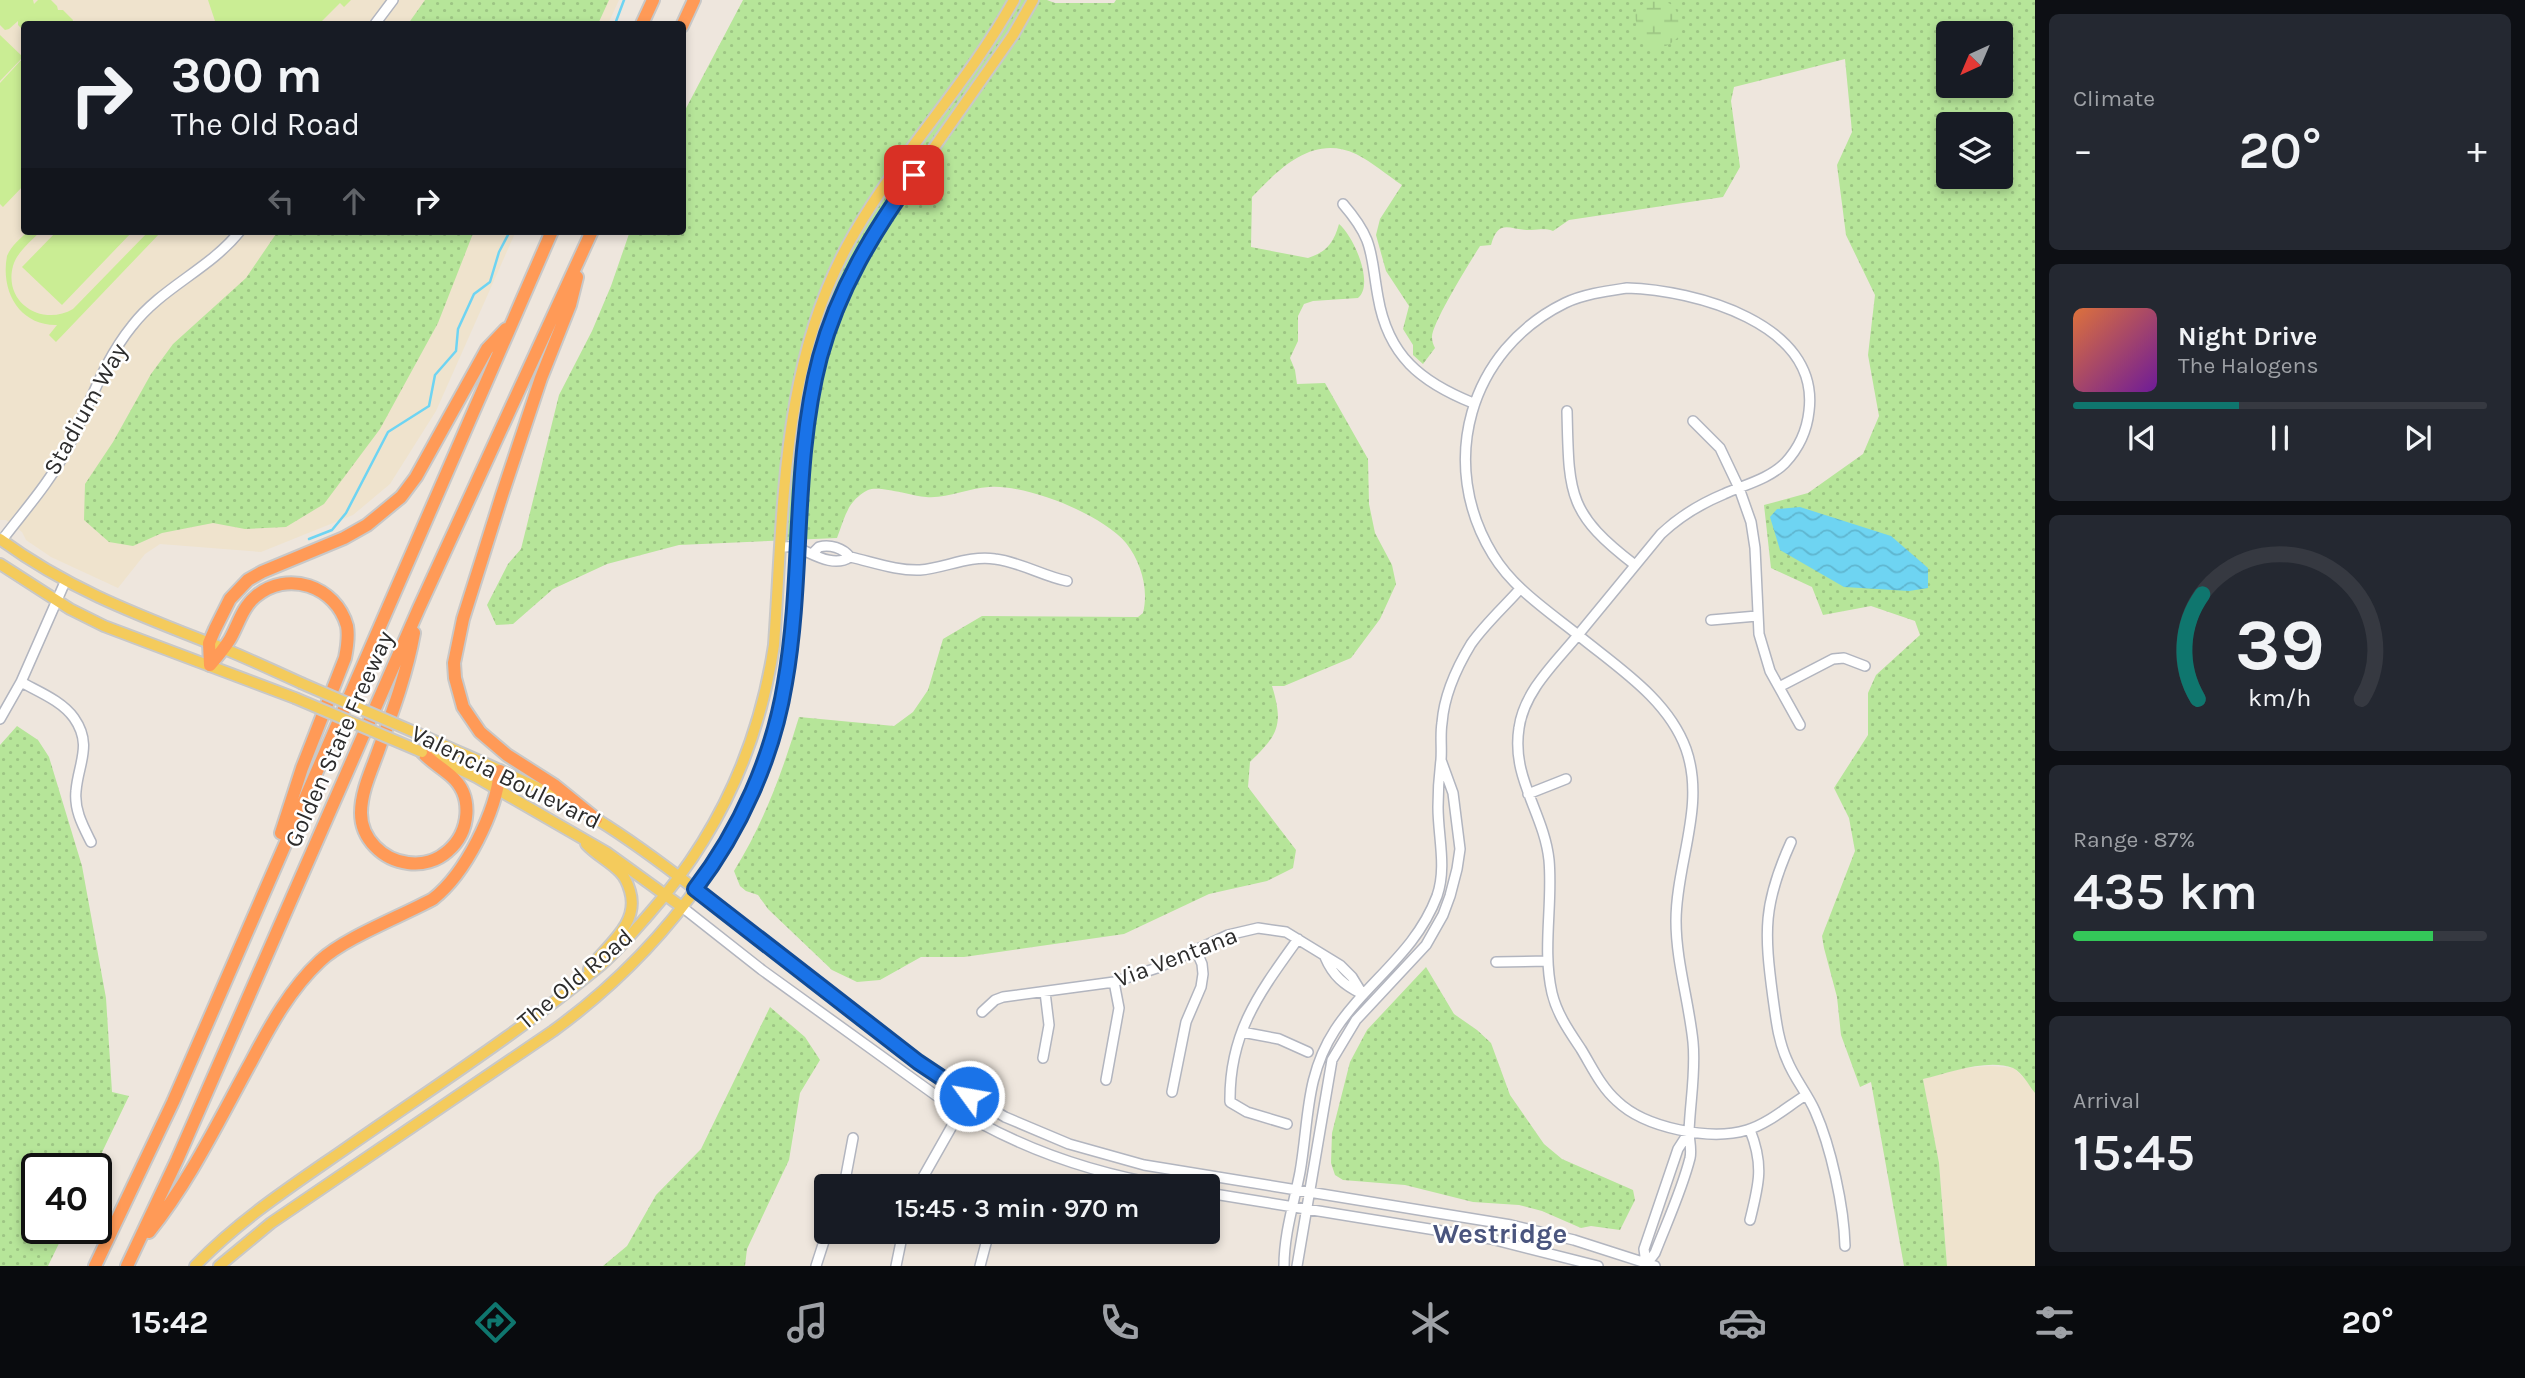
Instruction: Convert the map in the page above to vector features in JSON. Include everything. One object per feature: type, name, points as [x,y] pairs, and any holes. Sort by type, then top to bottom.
[{"type":"highway","points":[[643,21],[653,0]]},
{"type":"highway","points":[[684,21],[694,0]]},
{"type":"highway","name":"Golden State Freeway","points":[[95,1266],[151,1150],[550,235]]},
{"type":"highway","name":"Golden State Freeway","points":[[127,1266],[232,1037],[419,608],[590,235]]},
{"type":"highway","points":[[586,244],[570,305],[541,378],[489,537],[456,646],[454,663],[463,707],[480,732],[507,755],[554,785],[596,819]]},
{"type":"highway","points":[[210,665],[209,643],[230,599],[248,580],[367,526],[401,497],[416,477],[487,349],[511,324]]},
{"type":"highway","points":[[210,665],[255,597],[269,588],[285,583],[314,588],[329,596],[341,612],[347,628],[345,658],[302,768],[260,897]]},
{"type":"highway","points":[[419,608],[407,670],[362,803],[361,815],[369,838],[382,854],[400,862],[424,863],[443,855],[457,842],[465,826],[466,801],[457,783],[432,764],[422,752]]},
{"type":"highway","points":[[137,1246],[173,1203],[285,1002],[322,959],[339,947],[433,899],[446,889],[466,861],[499,791],[500,771]]},
{"type":"main road","name":"The Old Road","points":[[195,1266],[262,1208],[534,1016],[583,978],[617,949],[666,894],[705,839],[727,800],[754,736],[769,680],[795,392],[827,288],[854,233],[872,204],[982,52],[1014,0]]},
{"type":"main road","name":"The Old Road","points":[[219,1266],[271,1223],[596,998],[639,958],[695,889],[736,825],[762,768],[785,685],[808,418],[820,358],[841,298],[855,267],[888,211],[1013,35],[1033,0]]},
{"type":"main road","name":"Valencia Boulevard","points":[[1,540],[65,582],[134,615],[209,643],[541,789],[596,819],[695,889]]},
{"type":"main road","name":"Valencia Boulevard","points":[[0,564],[56,600],[127,636],[295,698],[422,752],[499,791],[580,837],[622,862],[682,906]]},
{"type":"main road","points":[[775,631],[791,631]]},
{"type":"main road","points":[[580,837],[596,855],[621,872],[633,900],[627,925],[583,978]]},
{"type":"street","points":[[377,21],[393,0]]},
{"type":"street","points":[[1343,204],[1360,223],[1367,237],[1374,260],[1383,319],[1391,340],[1409,365],[1433,385],[1473,403]]},
{"type":"street","name":"Stadium Way","points":[[1,540],[65,453],[110,358],[133,324],[157,299],[217,255],[236,235]]},
{"type":"street","points":[[1649,1265],[1691,1154],[1689,1132],[1694,1070],[1693,1044],[1676,937],[1681,872],[1694,801],[1690,766],[1677,729],[1662,707],[1578,635],[1520,589],[1494,557],[1472,512],[1467,490],[1466,438],[1473,403],[1488,373],[1503,352],[1531,325],[1567,302],[1627,288],[1647,289],[1691,297],[1739,313],[1774,332],[1794,353],[1808,383],[1810,400],[1808,420],[1802,438],[1783,464],[1769,475],[1696,506],[1675,521],[1635,565],[1578,635],[1535,687],[1521,715],[1517,760],[1548,858],[1548,961],[1555,1005],[1608,1092],[1633,1113],[1689,1132],[1718,1135],[1750,1130],[1806,1095]]},
{"type":"street","points":[[1567,411],[1570,482],[1577,502],[1596,533],[1635,565]]},
{"type":"street","points":[[1693,421],[1720,448],[1739,488],[1751,523],[1755,548],[1757,616],[1765,656],[1800,724]]},
{"type":"street","points":[[780,547],[797,548],[805,554],[813,553],[823,560],[844,561],[850,557],[919,570],[969,559],[993,558],[1047,577],[1068,581]]},
{"type":"street","points":[[0,719],[21,682],[65,582]]},
{"type":"street","points":[[1284,1266],[1284,1247],[1301,1170],[1307,1102],[1320,1056],[1334,1031],[1363,995],[1420,932],[1438,893],[1443,866],[1437,774],[1441,760],[1442,720],[1457,670],[1473,642],[1520,589]]},
{"type":"street","points":[[1711,620],[1757,616]]},
{"type":"street","points":[[1779,687],[1833,659],[1844,658],[1865,666]]},
{"type":"street","points":[[21,682],[57,703],[74,718],[83,738],[84,759],[76,792],[79,818],[91,842]]},
{"type":"street","points":[[1297,1266],[1332,1060],[1351,1027],[1426,945],[1443,915],[1453,885],[1459,836],[1453,793],[1441,760]]},
{"type":"street","points":[[1528,794],[1566,779]]},
{"type":"street","points":[[1791,842],[1769,902],[1766,943],[1780,1043],[1793,1075],[1814,1109],[1826,1140],[1843,1216],[1845,1247]]},
{"type":"street","name":"Valencia Boulevard","points":[[695,889],[918,1062],[969,1096],[1036,1131],[1116,1158],[1492,1222],[1574,1240],[1649,1265]]},
{"type":"street","name":"Valencia Boulevard","points":[[682,906],[789,989],[959,1111],[1000,1134],[1051,1156],[1108,1174]]},
{"type":"street","name":"Via Ventana","points":[[982,1012],[995,1000],[1003,997],[1114,982],[1139,975],[1228,935],[1258,928],[1286,932],[1298,939],[1325,957],[1332,973],[1345,986],[1372,1003]]},
{"type":"street","points":[[1287,1124],[1247,1112],[1230,1102],[1230,1087],[1242,1032],[1255,999],[1298,939]]},
{"type":"street","points":[[1172,1092],[1183,1031],[1203,974],[1196,950]]},
{"type":"street","points":[[1496,962],[1548,961]]},
{"type":"street","points":[[1107,1080],[1119,1008],[1114,982]]},
{"type":"street","points":[[1042,1058],[1049,1025],[1045,992]]},
{"type":"street","points":[[1242,1032],[1279,1039],[1307,1052]]},
{"type":"street","points":[[925,1174],[969,1096]]},
{"type":"street","points":[[1750,1130],[1760,1161],[1750,1220]]},
{"type":"street","points":[[1649,1265],[1644,1249],[1678,1149],[1689,1132]]},
{"type":"street","points":[[846,1174],[853,1138]]},
{"type":"street","points":[[1220,1195],[1491,1239],[1597,1265]]},
{"type":"street","points":[[816,1266],[823,1244]]},
{"type":"street","points":[[896,1266],[901,1244]]},
{"type":"street","points":[[979,1266],[985,1244]]},
{"type":"shaded area","points":[[0,0],[619,0],[609,21],[21,21],[21,235],[514,235],[436,411],[390,484],[353,515],[261,552],[160,544],[145,554],[118,588],[51,557],[26,540],[22,532],[6,520],[0,520]]},
{"type":"shaded area","points":[[1964,1068],[2014,1068],[2035,1093],[2035,1266],[1947,1266],[1939,1163],[1923,1079]]},
{"type":"green space","points":[[0,0],[33,0],[34,4],[38,0],[51,0],[58,10],[63,10],[73,20],[21,21],[21,28],[18,21],[5,30],[0,25]]},
{"type":"green space","points":[[208,0],[351,0],[344,7],[340,3],[322,21],[215,21]]},
{"type":"green space","points":[[425,0],[609,0],[599,21],[410,21]]},
{"type":"green space","points":[[743,0],[1047,0],[1055,3],[1114,3],[1116,0],[2035,0],[2035,1093],[2017,1070],[2003,1065],[1968,1068],[1923,1079],[1939,1163],[1947,1266],[1904,1266],[1871,1082],[1860,1087],[1841,1035],[1837,997],[1822,936],[1855,851],[1849,818],[1834,788],[1868,735],[1868,693],[1876,675],[1920,635],[1915,621],[1871,606],[1823,615],[1812,587],[1771,568],[1764,505],[1808,493],[1863,454],[1879,416],[1868,355],[1875,295],[1846,235],[1837,165],[1852,132],[1845,59],[1734,87],[1731,101],[1740,167],[1723,197],[1569,220],[1553,231],[1502,228],[1494,236],[1491,245],[1480,246],[1452,292],[1434,330],[1432,338],[1435,348],[1423,364],[1413,355],[1413,345],[1403,329],[1409,306],[1386,271],[1376,235],[1380,219],[1402,185],[1356,154],[1326,148],[1298,157],[1274,175],[1252,197],[1251,247],[1308,258],[1329,246],[1339,224],[1356,249],[1363,271],[1363,291],[1358,298],[1304,304],[1298,316],[1298,341],[1290,358],[1297,384],[1325,383],[1368,459],[1369,504],[1375,533],[1392,565],[1396,584],[1380,619],[1351,658],[1284,686],[1272,686],[1278,711],[1276,729],[1267,744],[1250,762],[1248,787],[1296,850],[1293,868],[1267,881],[1209,894],[1124,934],[964,957],[921,957],[880,980],[857,982],[832,970],[768,909],[758,895],[740,886],[734,871],[772,796],[799,717],[894,726],[913,712],[928,690],[943,639],[982,616],[1138,617],[1143,613],[1144,585],[1140,567],[1131,550],[1115,532],[1082,512],[1042,496],[1005,487],[981,488],[934,497],[873,489],[861,494],[851,504],[837,538],[679,545],[607,564],[553,589],[513,624],[496,625],[487,605],[508,564],[521,549],[559,395],[592,331],[629,235],[686,235],[686,108]]},
{"type":"green space","points":[[1652,0],[1667,2],[1678,14],[1680,35],[1661,47],[1647,46],[1636,22],[1637,7]]},
{"type":"green space","points":[[0,35],[21,55],[21,59],[0,81]]},
{"type":"green space","points":[[21,60],[21,188],[3,207],[0,204],[0,83]]},
{"type":"green space","points":[[24,235],[37,235],[15,261],[11,279],[20,301],[38,313],[50,315],[73,309],[145,235],[158,235],[56,342],[49,335],[57,325],[33,320],[16,305],[10,294],[6,270],[7,256]]},
{"type":"green space","points":[[53,235],[129,235],[62,305],[22,267]]},
{"type":"green space","points":[[275,235],[472,235],[438,323],[380,429],[324,504],[286,527],[245,529],[213,523],[162,533],[133,546],[109,542],[84,520],[85,484],[113,442],[151,374],[173,344],[246,278]]},
{"type":"green space","points":[[17,726],[38,740],[49,757],[82,866],[106,998],[112,1092],[129,1096],[102,1153],[21,1153],[21,1244],[59,1244],[48,1266],[0,1266],[0,745]]},
{"type":"green space","points":[[1426,967],[1454,1014],[1491,1043],[1510,1095],[1544,1144],[1562,1159],[1633,1190],[1635,1200],[1620,1230],[1591,1226],[1581,1228],[1542,1211],[1519,1205],[1473,1202],[1405,1185],[1343,1180],[1335,1175],[1331,1163],[1332,1133],[1350,1062],[1367,1030]]},
{"type":"green space","points":[[770,1007],[805,1037],[820,1060],[800,1093],[789,1160],[747,1249],[745,1266],[603,1266],[627,1246],[656,1195],[701,1149]]},
{"type":"water","points":[[1800,507],[1891,536],[1928,568],[1928,588],[1909,591],[1844,587],[1780,550],[1770,517],[1777,509]]},
{"type":"waterway","points":[[616,21],[624,0]]},
{"type":"waterway","points":[[309,539],[332,530],[346,513],[388,432],[429,406],[435,375],[456,351],[458,329],[474,294],[490,282],[499,252],[508,235]]},
{"type":"district","name":"Westridge","points":[[1500,1233]]},
{"type":"route","points":[[914,175],[870,239],[829,328],[808,418],[790,648],[779,712],[762,768],[749,798],[736,825],[695,889],[918,1062],[969,1096]]}]
